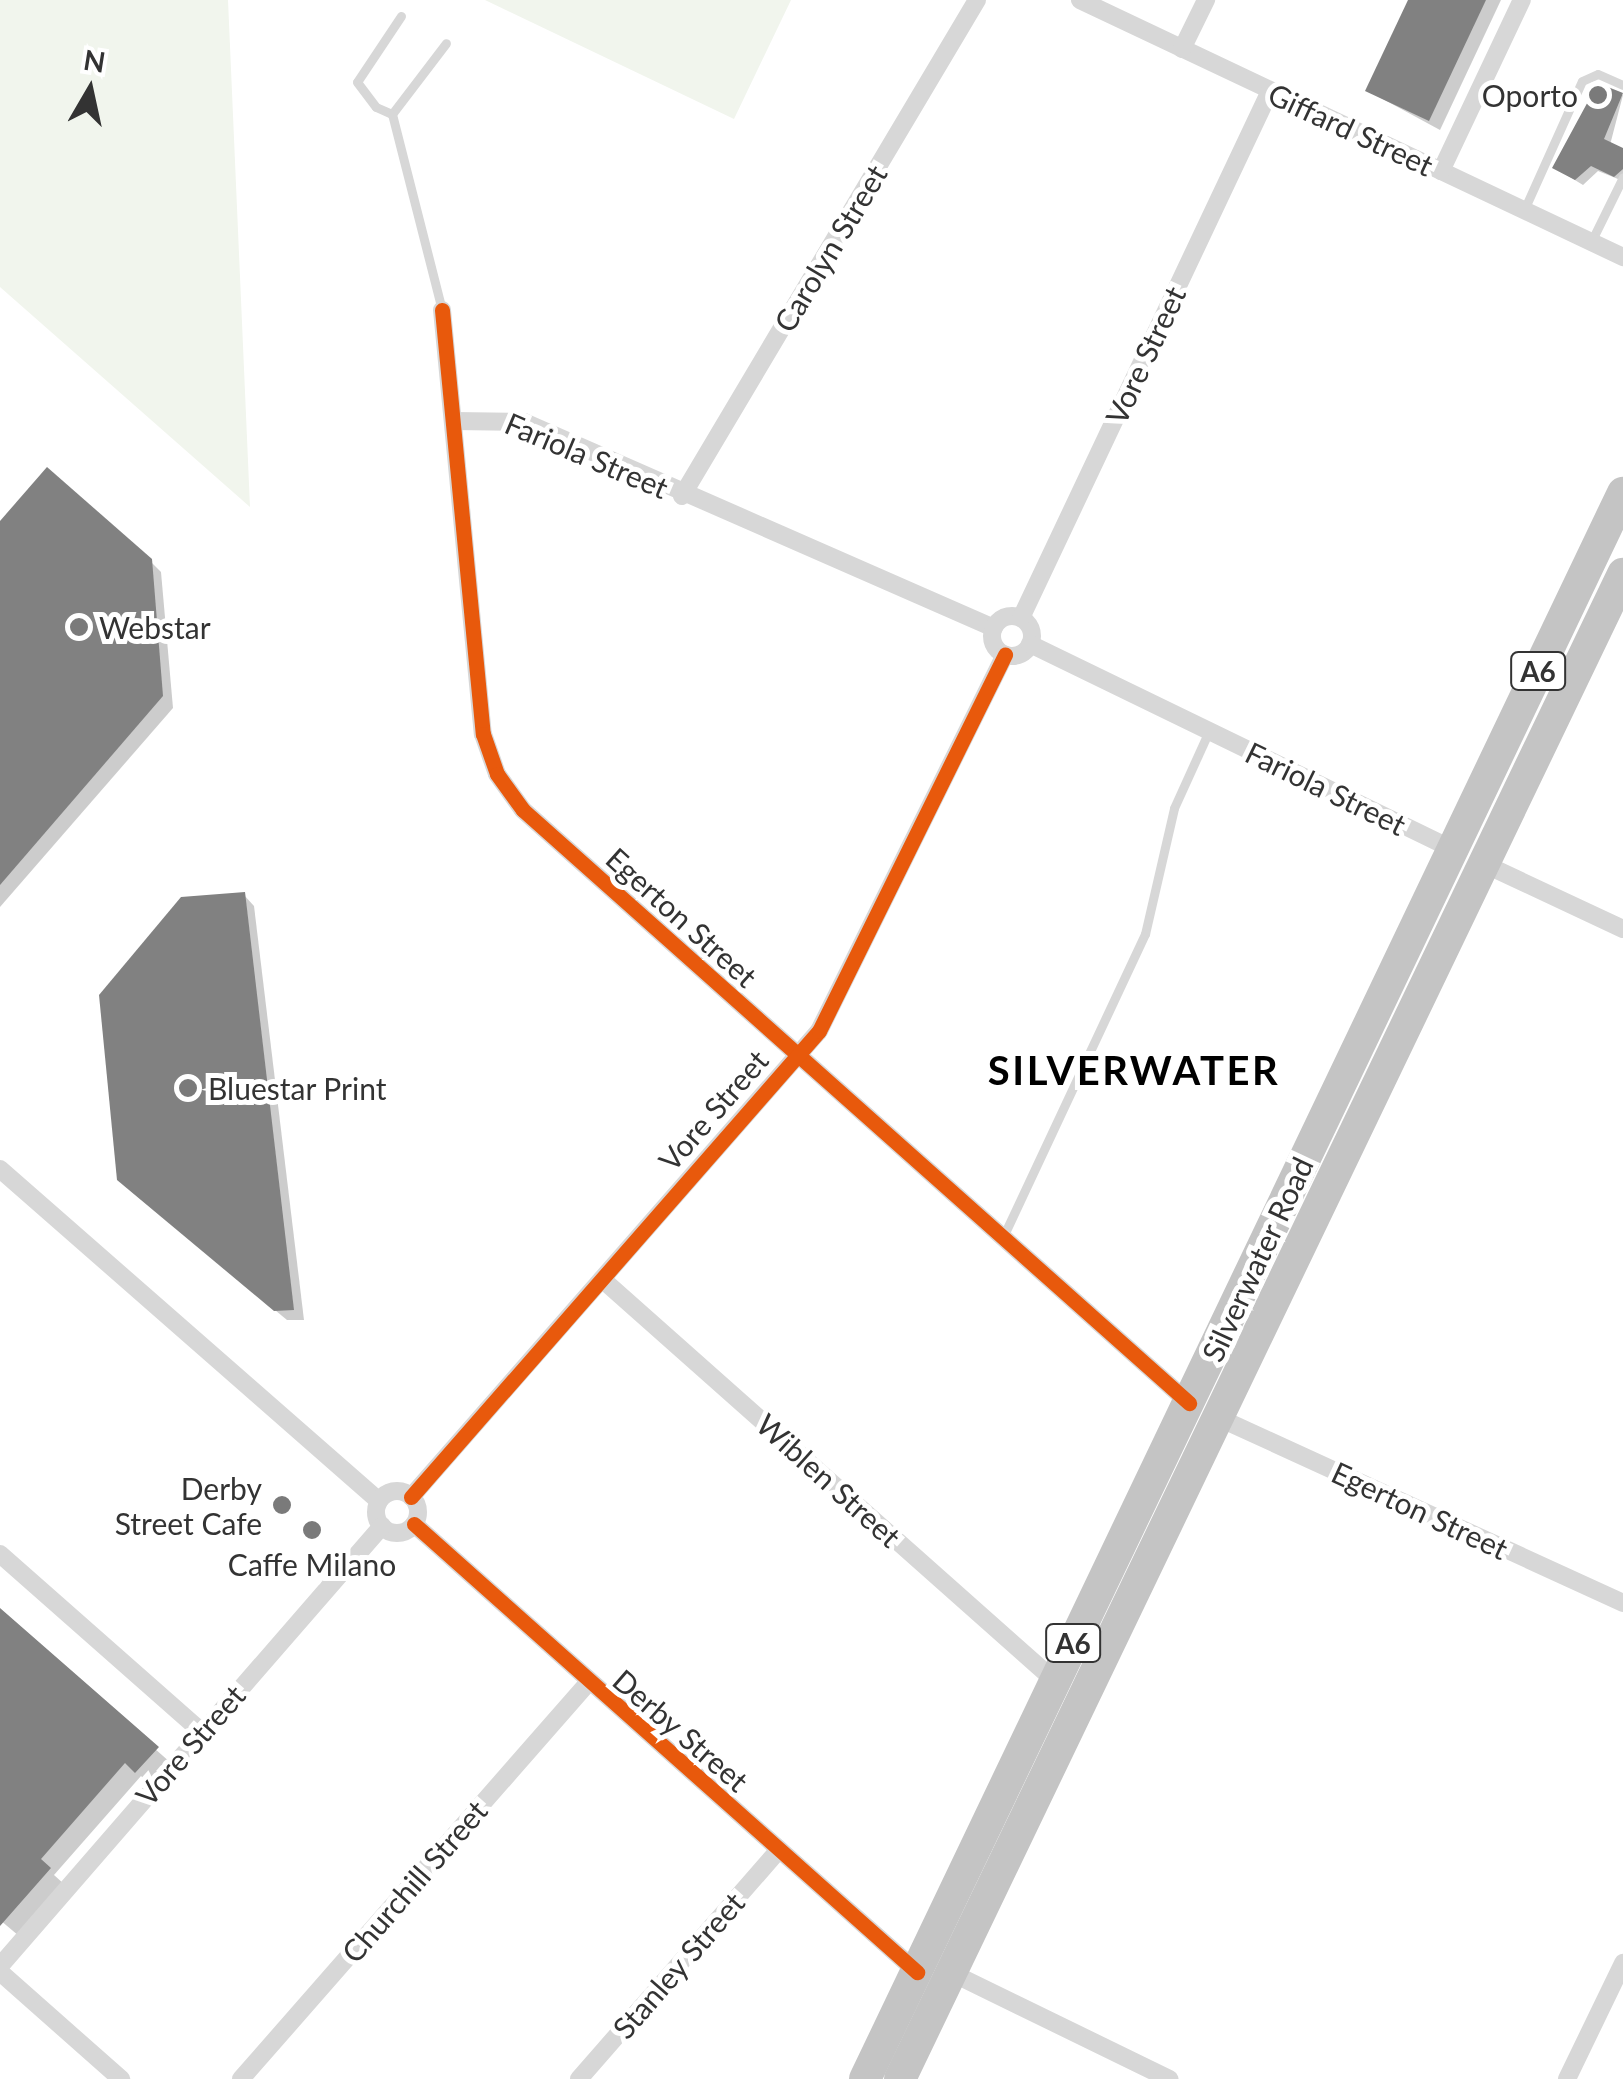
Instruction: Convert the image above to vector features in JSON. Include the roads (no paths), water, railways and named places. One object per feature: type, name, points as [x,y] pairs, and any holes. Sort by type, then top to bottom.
[{"type":"highway","name":"Silverwater Road","points":[[900,2079],[952,1973],[1203,1410],[1467,856],[1623,494]]},
{"type":"highway","name":"Silverwater Road","points":[[1467,856],[1623,574]]},
{"type":"highway","name":"Silverwater Road","points":[[865,2079],[1055,1682],[1203,1410]]},
{"type":"street","name":"Carolyn Street","points":[[682,496],[977,0]]},
{"type":"street","name":"Giffard Street","points":[[1080,0],[1623,257]]},
{"type":"street","points":[[1182,49],[1206,0]]},
{"type":"street","points":[[1441,171],[1522,0]]},
{"type":"street","name":"Vore Street","points":[[1020,618],[1270,91]]},
{"type":"street","name":"Egerton Street","points":[[442,310],[483,734],[497,774],[523,810],[1002,1238],[1203,1410],[1623,1603]]},
{"type":"street","name":"Fariola Street","points":[[454,421],[509,416],[682,496],[994,628]]},
{"type":"street","points":[[1020,618],[1030,644],[1005,654],[994,628],[1020,618]]},
{"type":"street","name":"Fariola Street","points":[[1030,644],[1623,929]]},
{"type":"street","name":"Vore Street","points":[[411,1496],[797,1057],[836,1005],[1005,654]]},
{"type":"street","points":[[0,1169],[379,1501],[382,1526],[399,1533],[414,1524],[411,1496],[394,1492],[379,1501]]},
{"type":"street","name":"Wiblen Street","points":[[602,1278],[1055,1682]]},
{"type":"street","name":"Derby Street","points":[[414,1524],[586,1684],[917,1972]]},
{"type":"street","name":"Vore Street","points":[[0,1969],[201,1731],[382,1526]]},
{"type":"street","points":[[0,1554],[201,1731]]},
{"type":"street","name":"Churchill Street","points":[[241,2079],[586,1684]]},
{"type":"street","name":"Stanley Street","points":[[579,2079],[778,1850]]},
{"type":"street","points":[[1567,2079],[1623,1963]]},
{"type":"street","points":[[0,1969],[121,2079]]},
{"type":"street","points":[[952,1973],[1169,2079]]},
{"type":"lane","points":[[401,16],[357,82],[392,114],[442,310]]},
{"type":"lane","points":[[392,114],[446,43]]},
{"type":"lane","points":[[1524,210],[1582,82],[1598,74],[1623,85]]},
{"type":"lane","points":[[1591,242],[1623,177]]},
{"type":"lane","points":[[1002,1238],[1145,934],[1174,808],[1210,731]]},
{"type":"place","name":"Oporto","points":[[1598,95]]},
{"type":"place","name":"Webstar","points":[[79,627]]},
{"type":"place","name":"Bluestar Print","points":[[188,1088]]},
{"type":"place","name":"Derby Street Cafe","points":[[282,1505]]},
{"type":"place","name":"Caffe Milano","points":[[312,1530]]},
{"type":"district","name":"SILVERWATER","points":[[1134,1070]]}]
